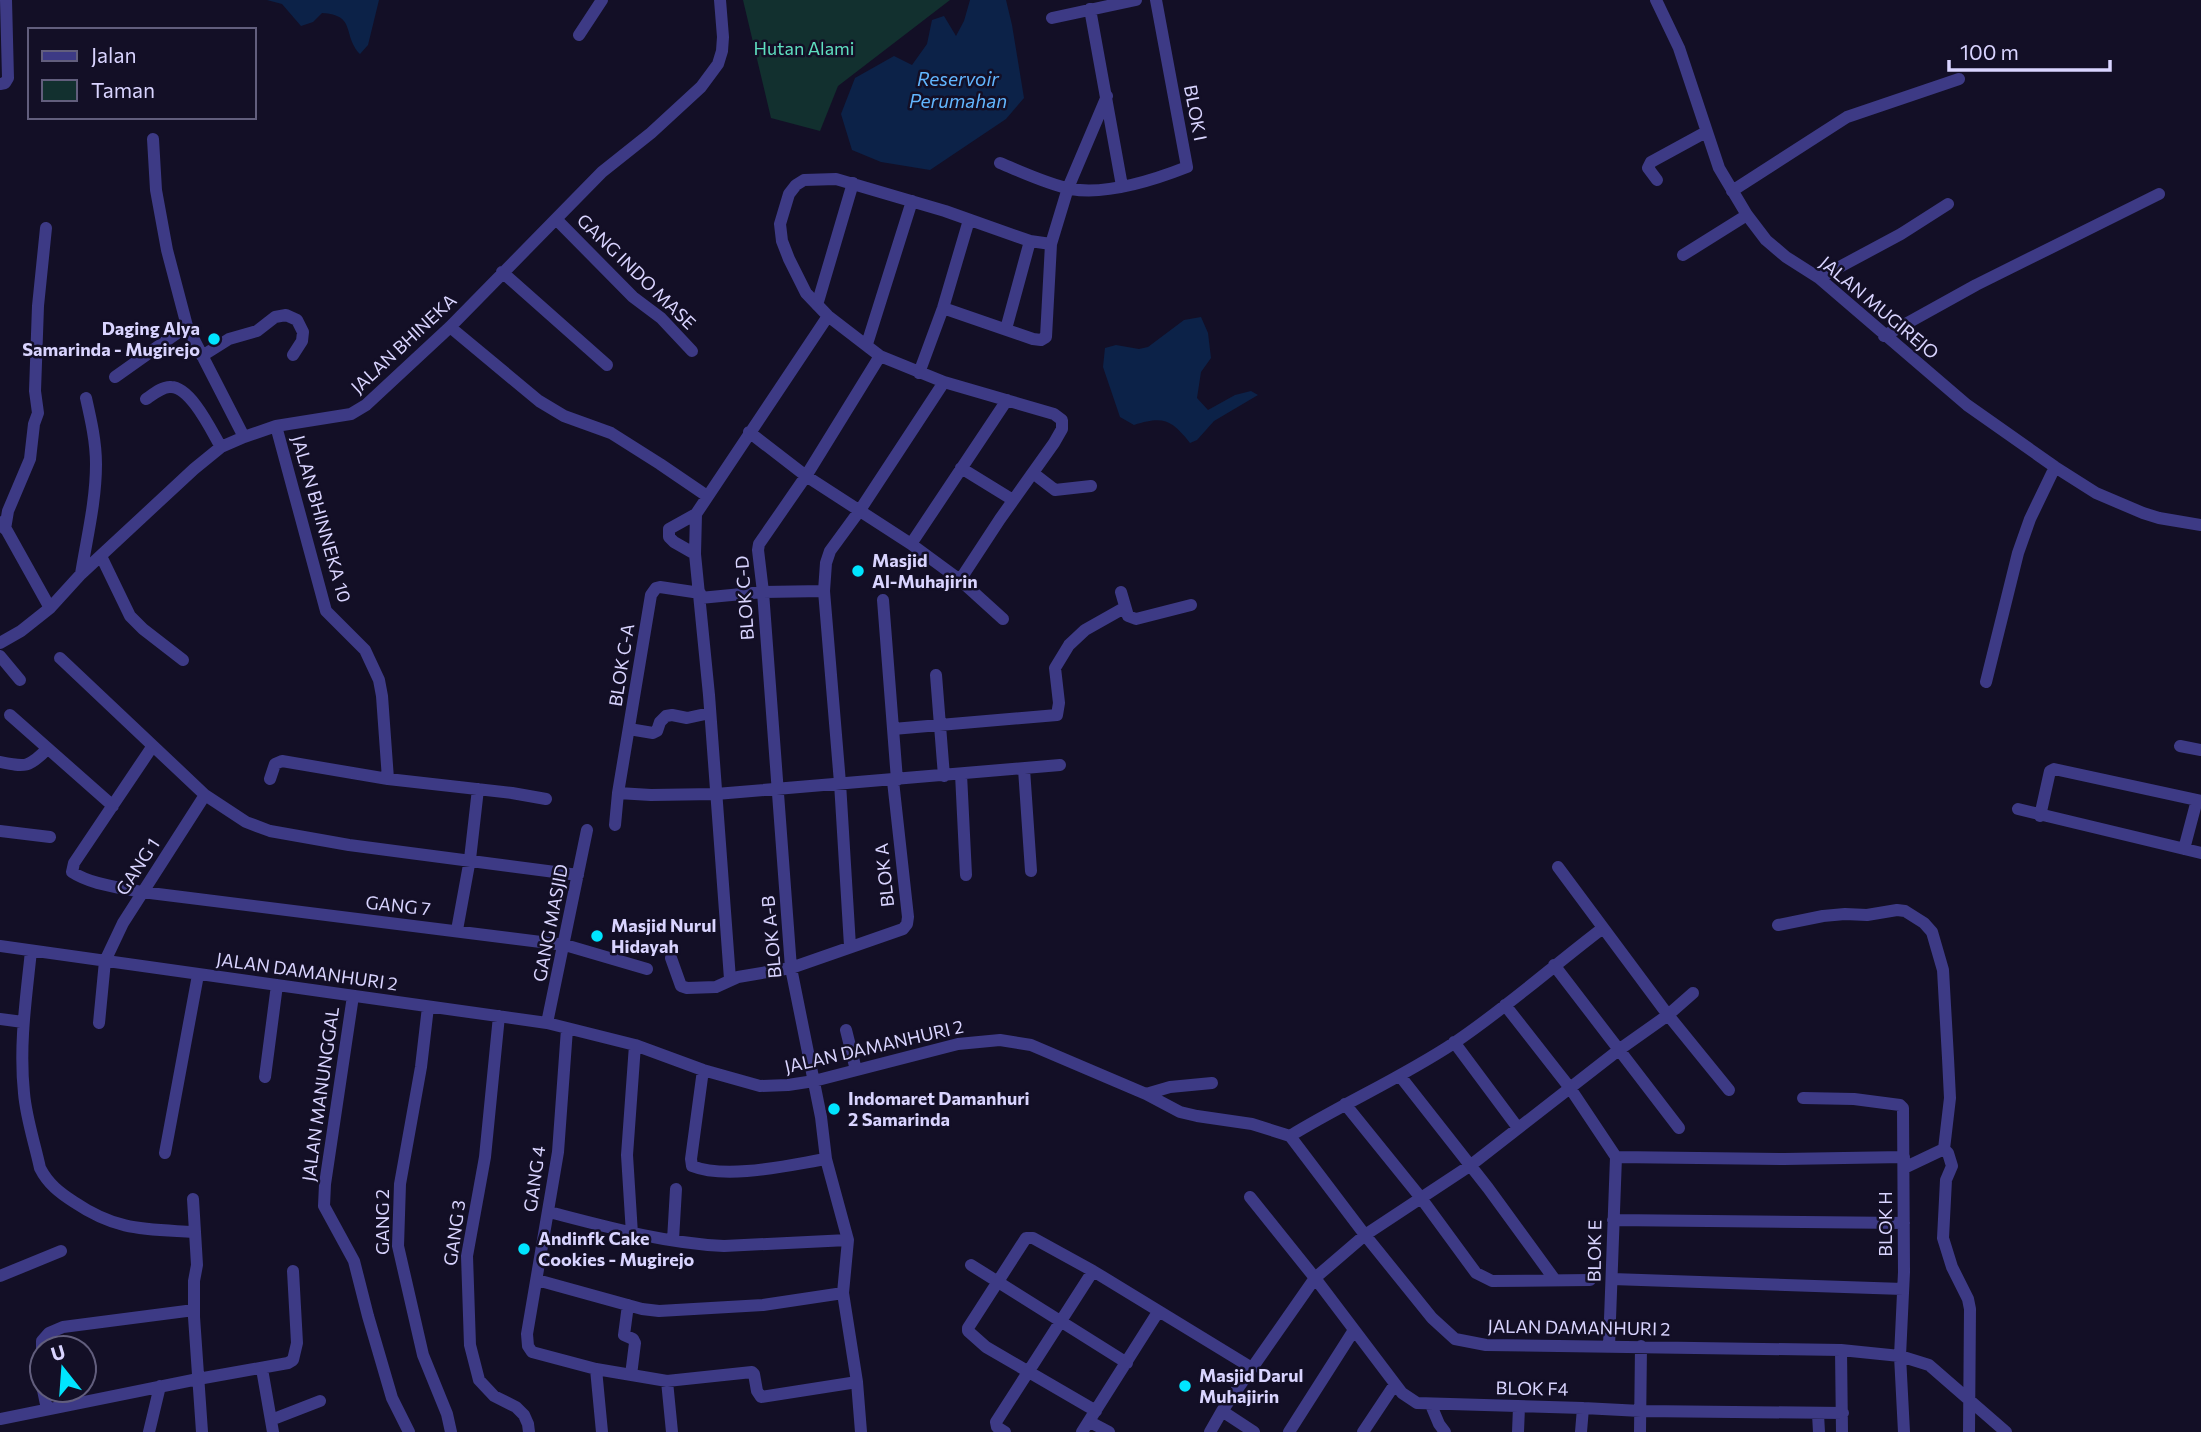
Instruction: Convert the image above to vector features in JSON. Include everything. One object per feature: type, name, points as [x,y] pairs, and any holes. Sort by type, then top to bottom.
[{"type":"street","points":[[0,84],[5,83],[8,78],[3,20],[6,0]]},
{"type":"street","points":[[579,35],[603,0]]},
{"type":"street","name":"JALAN BHINEKA","points":[[0,643],[50,608],[81,574],[221,447],[276,426],[351,414],[359,410],[450,327],[602,172],[651,133],[701,87],[718,64],[722,51],[720,0]]},
{"type":"street","points":[[1052,18],[1136,0]]},
{"type":"street","name":"BLOK I","points":[[1000,163],[1068,188],[1090,191],[1122,186],[1184,169],[1187,165],[1156,0]]},
{"type":"street","name":"JALAN MUGIREJO","points":[[1656,0],[1679,48],[1719,168],[1747,215],[1766,240],[1786,257],[1819,278],[1967,405],[2055,467],[2096,493],[2143,513],[2201,525]]},
{"type":"street","points":[[1090,9],[1122,186]]},
{"type":"street","points":[[1732,191],[1847,117],[1959,79]]},
{"type":"street","points":[[943,308],[1037,340],[1046,337],[1051,244],[1068,188],[1107,96]]},
{"type":"street","points":[[1657,180],[1649,171],[1651,162],[1706,132]]},
{"type":"street","points":[[153,139],[156,190],[167,250],[187,326],[244,437]]},
{"type":"street","points":[[960,580],[1058,437],[1062,420],[1054,414],[944,382],[880,356],[828,316],[795,275],[782,241],[780,224],[783,208],[789,194],[804,180],[836,179],[912,201],[1030,241],[1051,244]]},
{"type":"street","points":[[817,305],[853,183]]},
{"type":"street","points":[[1884,336],[1976,285],[2159,194]]},
{"type":"street","points":[[867,344],[912,201]]},
{"type":"street","points":[[1819,278],[1901,234],[1948,204]]},
{"type":"street","points":[[1683,256],[1747,215]]},
{"type":"street","name":"GANG INDO MASE","points":[[556,219],[633,297],[661,318],[692,351]]},
{"type":"street","points":[[919,373],[943,308],[970,220]]},
{"type":"street","points":[[46,228],[37,318],[35,391],[38,413],[30,459],[2,524],[50,608]]},
{"type":"street","points":[[1006,329],[1030,241]]},
{"type":"street","points":[[502,272],[607,365]]},
{"type":"street","points":[[202,355],[229,339],[257,331],[275,317],[286,315],[297,320],[303,332],[302,341],[293,355]]},
{"type":"street","points":[[730,979],[695,554],[696,514],[828,316]]},
{"type":"street","points":[[115,377],[187,326]]},
{"type":"street","points":[[450,327],[539,401],[565,416],[611,433],[707,496]]},
{"type":"street","name":"BLOK C-D","points":[[778,789],[759,544],[806,476],[880,356]]},
{"type":"street","points":[[850,946],[824,591],[826,563],[830,551],[944,382]]},
{"type":"street","points":[[145,399],[165,388],[178,389],[202,414],[221,447]]},
{"type":"street","points":[[81,574],[95,490],[96,462],[93,429],[86,398]]},
{"type":"street","points":[[911,544],[1007,400]]},
{"type":"street","name":"JALAN BHINNEKA 10","points":[[276,426],[326,611],[365,650],[379,680],[388,779]]},
{"type":"street","points":[[749,432],[806,476],[911,544],[960,580],[1003,619]]},
{"type":"street","points":[[1986,682],[2018,553],[2030,519],[2055,467]]},
{"type":"street","points":[[961,468],[1013,500]]},
{"type":"street","points":[[1033,473],[1055,490],[1091,486]]},
{"type":"street","points":[[695,554],[674,542],[668,533],[673,526],[696,514]]},
{"type":"street","points":[[101,556],[130,616],[183,660]]},
{"type":"street","name":"BLOK C-A","points":[[615,825],[618,793],[653,591],[660,587],[700,595]]},
{"type":"street","points":[[700,595],[824,591]]},
{"type":"street","points":[[1121,592],[1128,616],[1136,619],[1191,605]]},
{"type":"street","points":[[883,600],[895,780]]},
{"type":"street","points":[[893,729],[1056,715],[1059,703],[1055,668],[1069,645],[1085,630],[1124,608]]},
{"type":"street","points":[[0,656],[20,680]]},
{"type":"street","points":[[60,658],[205,795],[237,818],[270,831],[578,875]]},
{"type":"street","points":[[936,675],[944,776]]},
{"type":"street","points":[[629,729],[653,733],[666,716],[687,718],[710,713]]},
{"type":"street","points":[[10,715],[114,806],[152,747]]},
{"type":"street","points":[[2180,746],[2201,750]]},
{"type":"street","points":[[0,762],[30,765],[47,748]]},
{"type":"street","points":[[270,779],[275,764],[282,761],[388,779],[546,799]]},
{"type":"street","points":[[618,793],[716,794],[1060,765]]},
{"type":"street","points":[[1024,769],[1031,872]]},
{"type":"street","points":[[2040,816],[2050,771],[2057,769],[2199,801],[2184,849]]},
{"type":"street","points":[[961,774],[966,875]]},
{"type":"street","name":"BLOK A","points":[[671,958],[681,986],[716,987],[730,979],[791,968],[906,927],[895,780]]},
{"type":"street","points":[[457,930],[470,859],[478,789]]},
{"type":"street","name":"BLOK A-B","points":[[778,789],[791,968],[814,1081],[826,1159],[848,1240]]},
{"type":"street","name":"GANG 1","points":[[99,1023],[105,961],[123,923],[205,795]]},
{"type":"street","name":"GANG 7","points":[[114,806],[74,863],[72,872],[86,880],[142,892],[565,945],[647,969]]},
{"type":"street","points":[[2018,809],[2201,853]]},
{"type":"street","name":"GANG MASJID","points":[[547,1023],[587,830]]},
{"type":"street","points":[[0,831],[50,837]]},
{"type":"street","points":[[1558,867],[1668,1015],[1729,1090]]},
{"type":"street","points":[[1778,925],[1823,916],[1867,915],[1897,910],[1910,914],[1932,932],[1943,970],[1948,1059],[1950,1098],[1944,1149]]},
{"type":"street","points":[[1290,1136],[1400,1076],[1454,1042],[1603,928]]},
{"type":"street","name":"JALAN DAMANHURI 2","points":[[0,946],[547,1023],[635,1045],[703,1070],[760,1086],[814,1081],[958,1044],[1018,1041],[1146,1094],[1180,1112],[1252,1124],[1290,1136],[1432,1318],[1455,1339],[1486,1346],[1841,1350],[1900,1356],[1929,1365],[2006,1432]]},
{"type":"street","points":[[31,951],[23,1022],[22,1069],[24,1097],[40,1168],[45,1178],[58,1192],[93,1215],[114,1224],[142,1229],[194,1232]]},
{"type":"street","points":[[1554,965],[1679,1128]]},
{"type":"street","points":[[165,1153],[198,975]]},
{"type":"street","points":[[265,1077],[277,985]]},
{"type":"street","points":[[1210,1432],[1315,1278],[1365,1235],[1471,1165],[1693,993]]},
{"type":"street","name":"JALAN MANUNGGAL","points":[[353,996],[324,1206],[354,1261],[392,1398],[409,1432]]},
{"type":"street","points":[[1505,1005],[1570,1088],[1616,1157],[1904,1162],[1944,1149]]},
{"type":"street","name":"GANG 2","points":[[428,1007],[421,1067],[400,1184],[398,1247],[423,1356],[447,1414],[451,1432]]},
{"type":"street","name":"GANG 3","points":[[499,1016],[485,1157],[467,1256],[470,1345],[479,1380],[495,1396],[516,1407],[524,1415],[528,1432]]},
{"type":"street","points":[[0,1019],[23,1022]]},
{"type":"street","name":"GANG 4","points":[[567,1029],[558,1152],[527,1334],[528,1346],[531,1352],[597,1369]]},
{"type":"street","points":[[846,1030],[856,1070]]},
{"type":"street","points":[[1454,1042],[1518,1128]]},
{"type":"street","points":[[632,1234],[627,1155],[635,1045]]},
{"type":"street","points":[[703,1070],[692,1166],[717,1171],[766,1168],[826,1159]]},
{"type":"street","points":[[1400,1076],[1471,1165],[1555,1280]]},
{"type":"street","points":[[1146,1094],[1170,1087],[1212,1083]]},
{"type":"street","name":"BLOK H","points":[[1803,1098],[1888,1102],[1903,1108],[1904,1223],[1900,1356],[1904,1432]]},
{"type":"street","points":[[1345,1104],[1421,1198],[1476,1273],[1492,1281],[1590,1280]]},
{"type":"street","points":[[1944,1149],[1952,1166],[1946,1180],[1943,1238],[1970,1309],[1969,1432]]},
{"type":"street","name":"BLOK E","points":[[1609,1346],[1616,1157]]},
{"type":"street","points":[[673,1240],[676,1189]]},
{"type":"street","points":[[1250,1197],[1395,1384],[1409,1399],[1427,1405],[1439,1429]]},
{"type":"street","points":[[194,1199],[197,1265],[194,1310],[202,1432]]},
{"type":"street","points":[[549,1212],[632,1234],[724,1246],[848,1240],[843,1293],[857,1382],[861,1432]]},
{"type":"street","points":[[1613,1220],[1904,1223]]},
{"type":"street","points":[[1109,1432],[1089,1422],[1030,1371],[986,1347],[968,1331],[1023,1240],[1030,1237],[1093,1271],[1252,1368]]},
{"type":"street","points":[[0,1276],[61,1251]]},
{"type":"street","points":[[971,1265],[1127,1363]]},
{"type":"street","points":[[0,1419],[288,1363],[296,1354],[297,1343],[293,1271]]},
{"type":"street","points":[[1005,1432],[997,1427],[996,1422],[1093,1271]]},
{"type":"street","points":[[1612,1279],[1903,1289]]},
{"type":"street","points":[[537,1280],[659,1311],[763,1305],[843,1293]]},
{"type":"street","points":[[628,1305],[624,1335],[635,1343],[631,1375]]},
{"type":"street","points":[[48,1334],[62,1327],[194,1310]]},
{"type":"street","points":[[1089,1422],[1158,1312]]},
{"type":"street","points":[[1289,1432],[1354,1331]]},
{"type":"street","points":[[1640,1432],[1641,1346]]},
{"type":"street","points":[[1841,1350],[1842,1432]]},
{"type":"street","points":[[262,1369],[272,1426],[320,1401]]},
{"type":"street","points":[[602,1432],[597,1369],[667,1381],[752,1372],[757,1391],[761,1397],[768,1398],[857,1382]]},
{"type":"street","points":[[667,1381],[672,1432]]},
{"type":"street","points":[[1363,1432],[1395,1384]]},
{"type":"street","points":[[149,1432],[160,1386]]},
{"type":"street","points":[[46,1404],[47,1409]]},
{"type":"street","name":"BLOK F4","points":[[1427,1405],[1843,1413]]},
{"type":"street","points":[[1518,1432],[1519,1407]]},
{"type":"street","points":[[1581,1432],[1583,1408]]},
{"type":"street","points":[[1222,1411],[1254,1432]]},
{"type":"street","points":[[1818,1414],[1819,1432]]},
{"type":"green space","name":"Hutan Alami","points":[[743,0],[950,0],[838,86],[820,131],[771,118]]},
{"type":"water","points":[[267,0],[379,0],[368,45],[360,54],[351,40],[345,22],[340,18],[322,13],[313,22],[301,26],[282,4]]},
{"type":"water","name":"Reservoir Perumahan","points":[[970,0],[1006,0],[1024,98],[1006,119],[930,170],[881,162],[852,150],[841,114],[855,78],[894,56],[912,65],[927,44],[932,20],[944,16],[956,36]]},
{"type":"water","points":[[1201,317],[1208,333],[1211,358],[1201,372],[1197,398],[1208,410],[1235,395],[1251,391],[1258,395],[1214,421],[1197,440],[1190,443],[1172,424],[1159,420],[1134,425],[1120,417],[1103,367],[1105,348],[1116,345],[1139,349],[1148,347],[1184,320]]},
{"type":"place","name":"Daging Alya Samarinda - Mugirejo","points":[[214,339]]},
{"type":"place","name":"Masjid Al-Muhajirin","points":[[858,571]]},
{"type":"place","name":"Masjid Nurul Hidayah","points":[[597,936]]},
{"type":"place","name":"Indomaret Damanhuri 2 Samarinda","points":[[834,1109]]},
{"type":"place","name":"Andinfk Cake Cookies - Mugirejo","points":[[524,1249]]},
{"type":"place","name":"Masjid Darul Muhajirin","points":[[1185,1386]]}]
